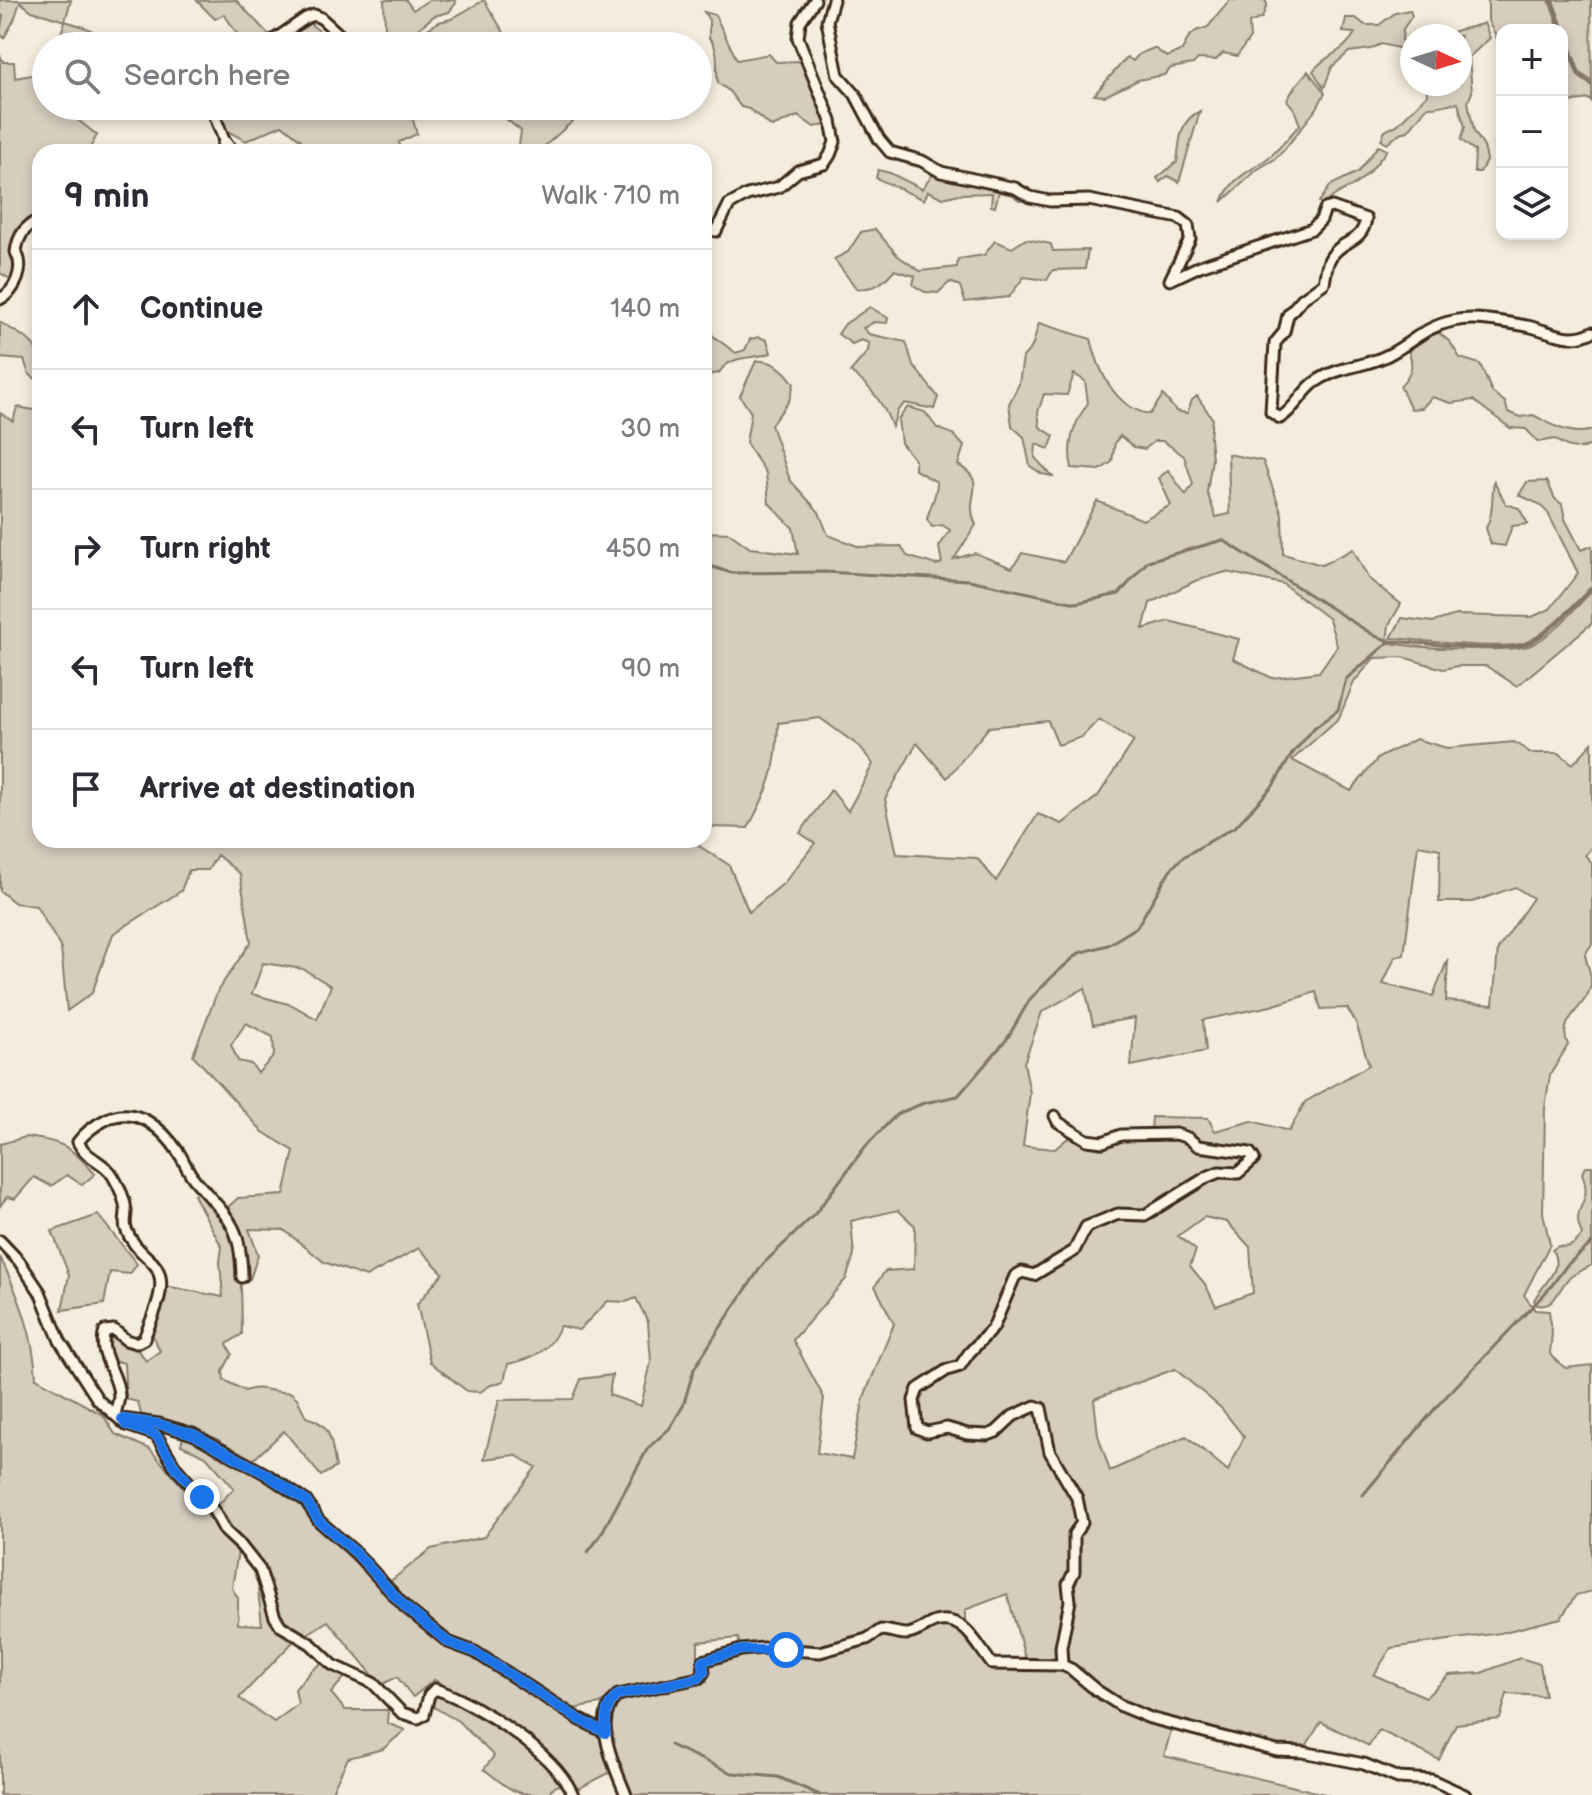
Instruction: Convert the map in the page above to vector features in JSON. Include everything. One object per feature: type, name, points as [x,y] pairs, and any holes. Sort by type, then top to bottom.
[{"type":"street","points":[[712,230],[716,231],[729,205],[747,195],[779,187],[798,171],[824,164],[830,155],[835,142],[831,121],[798,38],[800,22],[815,0]]},
{"type":"street","points":[[833,0],[827,21],[838,75],[855,94],[879,139],[890,152],[922,161],[941,172],[1015,188],[1030,197],[1050,201],[1089,200],[1179,218],[1188,225],[1190,239],[1170,280],[1200,266],[1312,229],[1321,220],[1325,209],[1332,207],[1366,219],[1364,230],[1333,253],[1324,283],[1302,299],[1288,315],[1284,332],[1275,343],[1271,412],[1280,418],[1300,401],[1310,386],[1334,370],[1389,355],[1411,338],[1453,321],[1470,319],[1526,326],[1567,338],[1592,332]]},
{"type":"street","points":[[286,32],[314,15],[336,32]]},
{"type":"street","points":[[216,120],[227,144]]},
{"type":"street","points":[[223,144],[224,140]]},
{"type":"street","points":[[0,299],[9,295],[16,282],[21,261],[16,252],[21,234],[32,224]]},
{"type":"street","points":[[118,1417],[119,1394],[102,1339],[105,1331],[114,1330],[126,1340],[136,1343],[144,1339],[161,1285],[154,1264],[131,1240],[124,1225],[126,1211],[116,1180],[111,1172],[81,1149],[78,1142],[84,1133],[115,1115],[130,1114],[146,1119],[178,1151],[193,1178],[225,1212],[239,1243],[242,1277]]},
{"type":"street","points":[[1055,1116],[1058,1122],[1087,1140],[1103,1142],[1121,1135],[1176,1134],[1198,1146],[1250,1153],[1254,1159],[1238,1173],[1219,1172],[1207,1177],[1145,1215],[1118,1214],[1086,1227],[1074,1251],[1034,1275],[1022,1272],[1015,1276],[993,1328],[960,1366],[947,1370],[918,1389],[914,1400],[917,1428],[927,1432],[947,1428],[967,1434],[988,1435],[996,1432],[1013,1416],[1035,1406],[1041,1408],[1050,1452],[1077,1498],[1082,1523],[1074,1534],[1074,1572],[1068,1584],[1070,1601],[1061,1647],[1062,1665]]},
{"type":"street","points":[[0,1241],[30,1276],[60,1341],[98,1400],[126,1425],[156,1435],[176,1468],[260,1570],[275,1617],[281,1626],[311,1644],[333,1665],[373,1683],[402,1713],[418,1718],[424,1715],[429,1695],[435,1689],[485,1714],[530,1744],[566,1779],[573,1795]]},
{"type":"street","points":[[118,1417],[193,1434],[266,1474],[306,1501],[319,1521],[356,1553],[405,1607],[448,1642],[475,1652],[577,1718],[606,1733]]},
{"type":"street","points":[[626,1795],[606,1733],[605,1714],[618,1695],[699,1678],[704,1672],[703,1661],[741,1650],[763,1648],[820,1652],[867,1639],[881,1630],[907,1634],[935,1622],[946,1621],[956,1623],[976,1639],[992,1664],[1062,1665],[1096,1690],[1150,1718],[1277,1751],[1303,1752],[1364,1764],[1398,1778],[1420,1777],[1465,1795]]},
{"type":"shaded area","points":[[0,0],[71,0],[65,21],[32,11],[20,2],[4,38],[0,33],[3,16],[0,14]]},
{"type":"shaded area","points":[[236,0],[266,32],[236,32],[224,14],[215,19],[197,1]]},
{"type":"shaded area","points":[[384,0],[406,0],[413,10],[429,0],[455,0],[449,12],[434,16],[414,32],[385,30]]},
{"type":"shaded area","points":[[484,0],[503,32],[424,32],[439,22],[451,19]]},
{"type":"shaded area","points":[[1230,0],[1265,0],[1267,4],[1262,18],[1249,23],[1250,38],[1237,56],[1223,53],[1216,60],[1198,59],[1193,64],[1171,68],[1164,75],[1138,80],[1105,96],[1094,95],[1127,57],[1133,61],[1139,54],[1154,48],[1167,57],[1182,50],[1189,37],[1208,27]]},
{"type":"shaded area","points":[[1488,0],[1549,0],[1558,24],[1496,24],[1496,36],[1488,21]]},
{"type":"shaded area","points":[[1553,0],[1591,0],[1592,81],[1580,73],[1568,41],[1568,24],[1562,24]]},
{"type":"shaded area","points":[[1410,10],[1412,16],[1406,24],[1400,24],[1400,48],[1381,44],[1371,49],[1349,52],[1332,67],[1324,88],[1313,71],[1355,33],[1343,32],[1346,18],[1356,18],[1365,25],[1379,25],[1395,13]]},
{"type":"shaded area","points":[[704,12],[715,15],[737,60],[769,54],[776,62],[802,61],[827,125],[814,127],[798,116],[772,127],[749,109],[741,107],[729,91],[718,83],[709,20]]},
{"type":"shaded area","points":[[65,21],[95,32],[61,32]]},
{"type":"shaded area","points":[[309,23],[321,32],[298,32]]},
{"type":"shaded area","points":[[1484,23],[1490,38],[1472,54],[1472,27]]},
{"type":"shaded area","points":[[1568,50],[1578,76],[1592,86],[1592,102],[1589,99],[1568,102]]},
{"type":"shaded area","points":[[0,55],[3,62],[14,62],[15,78],[32,75],[32,120],[78,120],[97,135],[92,144],[32,144],[32,217],[16,232],[12,280],[0,273]]},
{"type":"shaded area","points":[[1308,71],[1325,93],[1317,108],[1275,159],[1258,169],[1222,202],[1236,181],[1272,154],[1300,125],[1287,100]]},
{"type":"shaded area","points":[[1426,96],[1470,96],[1468,102],[1474,131],[1487,159],[1480,172],[1474,172],[1475,151],[1461,140],[1465,127],[1458,103],[1427,107],[1408,131],[1400,133],[1387,144],[1381,140],[1385,131],[1397,125]]},
{"type":"shaded area","points":[[1200,111],[1179,182],[1168,176],[1160,182],[1157,178],[1177,162],[1184,126]]},
{"type":"shaded area","points":[[222,120],[413,120],[417,134],[400,144],[300,144],[301,140],[282,125],[246,141],[227,131]]},
{"type":"shaded area","points":[[507,120],[574,120],[547,144],[519,144],[521,131]]},
{"type":"shaded area","points":[[1378,146],[1387,150],[1366,176],[1324,206],[1319,202],[1331,185],[1358,172]]},
{"type":"shaded area","points":[[878,170],[922,189],[934,173],[947,179],[1011,189],[1046,205],[999,192],[995,207],[991,206],[992,193],[943,198],[928,191],[924,200],[876,178]]},
{"type":"shaded area","points":[[875,229],[898,256],[920,271],[957,267],[958,259],[984,255],[995,241],[1012,248],[1026,239],[1051,244],[1053,251],[1088,250],[1085,269],[1053,270],[1047,280],[1024,277],[1009,297],[965,302],[960,286],[950,282],[938,293],[925,292],[913,285],[915,276],[894,270],[878,284],[857,289],[834,259],[848,252],[861,232]]},
{"type":"shaded area","points":[[870,307],[888,318],[887,323],[874,322],[863,328],[869,334],[906,342],[913,365],[938,397],[934,409],[905,403],[898,410],[892,427],[876,396],[850,372],[868,351],[869,343],[861,340],[852,344],[838,334],[845,324]]},
{"type":"shaded area","points":[[0,322],[32,343],[32,376],[24,360],[0,358]]},
{"type":"shaded area","points":[[1039,323],[1091,339],[1098,363],[1110,386],[1127,405],[1138,411],[1150,414],[1163,395],[1176,411],[1187,413],[1197,396],[1212,418],[1212,459],[1207,492],[1216,517],[1230,514],[1228,454],[1263,461],[1282,514],[1283,554],[1322,565],[1353,549],[1368,578],[1401,604],[1389,625],[1387,642],[1460,649],[1503,649],[1531,645],[1556,628],[1592,591],[1592,623],[1517,686],[1486,666],[1443,669],[1403,657],[1374,658],[1354,682],[1339,718],[1292,760],[1351,791],[1378,758],[1416,739],[1447,748],[1514,742],[1531,753],[1559,753],[1573,764],[1592,743],[1592,847],[1585,855],[1592,863],[1592,944],[1585,954],[1590,989],[1566,1026],[1568,1045],[1550,1075],[1545,1108],[1543,1213],[1550,1244],[1524,1295],[1535,1310],[1549,1311],[1552,1332],[1550,1354],[1565,1368],[1592,1365],[1592,1591],[1576,1595],[1561,1618],[1500,1633],[1391,1648],[1374,1675],[1426,1697],[1449,1675],[1481,1673],[1520,1658],[1540,1664],[1545,1696],[1507,1694],[1500,1719],[1456,1724],[1439,1760],[1379,1730],[1369,1746],[1321,1722],[1306,1746],[1280,1746],[1169,1719],[1102,1690],[1082,1668],[1068,1663],[1071,1582],[1079,1571],[1077,1535],[1085,1525],[1078,1497],[1054,1448],[1042,1404],[1033,1402],[1008,1415],[991,1431],[955,1425],[935,1429],[921,1426],[919,1413],[919,1402],[927,1389],[963,1367],[998,1328],[1009,1305],[1014,1281],[1022,1276],[1036,1280],[1077,1253],[1089,1230],[1118,1219],[1146,1217],[1174,1198],[1222,1174],[1241,1175],[1257,1157],[1252,1149],[1200,1140],[1176,1130],[1151,1131],[1152,1117],[1208,1118],[1215,1131],[1252,1121],[1289,1131],[1305,1102],[1369,1065],[1356,1023],[1347,1008],[1321,1009],[1316,992],[1271,1006],[1203,1020],[1206,1051],[1131,1066],[1135,1018],[1093,1025],[1085,988],[1042,1012],[1024,1063],[1030,1093],[1023,1146],[1055,1149],[1068,1138],[1100,1149],[1117,1141],[1176,1137],[1187,1140],[1197,1149],[1249,1155],[1251,1158],[1237,1171],[1217,1169],[1180,1188],[1144,1213],[1117,1212],[1084,1225],[1072,1249],[1031,1272],[1022,1269],[1010,1281],[989,1328],[955,1365],[922,1385],[912,1399],[915,1431],[927,1435],[947,1430],[990,1437],[1016,1417],[1033,1409],[1038,1410],[1047,1455],[1066,1481],[1079,1514],[1079,1524],[1071,1536],[1071,1572],[1065,1586],[1068,1601],[1058,1646],[1059,1662],[1026,1661],[1007,1594],[965,1610],[965,1624],[943,1620],[907,1633],[893,1627],[881,1627],[865,1636],[843,1640],[820,1650],[762,1645],[740,1647],[738,1638],[698,1642],[698,1673],[615,1692],[600,1704],[573,1709],[430,1626],[388,1583],[431,1549],[484,1537],[536,1467],[515,1455],[484,1459],[499,1400],[573,1399],[581,1379],[612,1375],[609,1395],[641,1406],[651,1362],[648,1322],[636,1298],[626,1302],[608,1301],[579,1330],[560,1326],[546,1348],[508,1364],[504,1381],[480,1392],[467,1391],[430,1362],[417,1304],[443,1273],[419,1248],[366,1277],[324,1262],[284,1230],[249,1229],[258,1255],[250,1279],[245,1277],[241,1242],[226,1209],[238,1198],[284,1195],[294,1151],[263,1132],[193,1055],[218,990],[251,942],[240,874],[217,855],[208,870],[189,870],[181,891],[113,934],[92,993],[67,1011],[61,948],[36,906],[15,903],[0,891],[0,413],[13,421],[17,407],[32,410],[32,848],[702,848],[729,865],[749,912],[784,883],[815,843],[800,833],[831,790],[848,811],[873,764],[860,747],[820,718],[778,723],[771,778],[748,828],[712,827],[712,532],[729,533],[750,548],[798,554],[793,528],[769,503],[766,473],[746,443],[751,413],[740,396],[756,361],[778,367],[794,384],[789,401],[771,425],[790,480],[819,512],[828,535],[860,547],[901,546],[907,556],[936,565],[942,563],[939,547],[950,530],[942,525],[932,527],[927,519],[937,482],[915,470],[915,460],[901,443],[898,419],[908,407],[925,412],[937,428],[953,434],[964,446],[958,465],[968,472],[975,484],[972,506],[976,525],[954,559],[975,553],[1012,568],[1022,553],[1064,562],[1097,501],[1143,520],[1171,505],[1159,478],[1168,470],[1186,495],[1193,484],[1184,456],[1163,441],[1155,441],[1145,449],[1134,447],[1120,436],[1115,442],[1112,462],[1100,470],[1072,468],[1072,434],[1088,403],[1085,381],[1074,374],[1067,395],[1044,394],[1038,412],[1040,427],[1054,436],[1049,449],[1036,444],[1035,458],[1052,476],[1030,466],[1024,437],[1012,426],[1009,404],[1019,384],[1023,357],[1032,347]],"holes":[[[1226,572],[1283,584],[1329,619],[1337,646],[1319,672],[1272,678],[1233,659],[1239,639],[1169,621],[1143,629],[1150,603],[1195,581]],[[1099,719],[1134,741],[1098,796],[1062,824],[1038,814],[996,881],[977,858],[897,854],[885,799],[917,743],[947,778],[989,727],[1048,721],[1058,745],[1082,737]],[[1418,845],[1440,849],[1439,902],[1473,902],[1515,887],[1533,898],[1498,949],[1493,1005],[1446,1001],[1448,959],[1433,996],[1383,984],[1395,957],[1404,955]],[[263,963],[303,969],[331,986],[317,1019],[292,1005],[252,994]],[[246,1023],[273,1037],[274,1056],[258,1073],[251,1064],[238,1061],[231,1045]],[[898,1210],[915,1226],[914,1269],[885,1271],[875,1286],[894,1324],[864,1397],[852,1459],[817,1453],[824,1398],[793,1340],[846,1279],[854,1255],[851,1221]],[[1204,1217],[1227,1222],[1250,1247],[1253,1293],[1216,1306],[1205,1284],[1190,1266],[1196,1250],[1178,1236]],[[1175,1369],[1221,1408],[1244,1437],[1228,1471],[1186,1436],[1110,1471],[1098,1435],[1094,1399]]]},
{"type":"shaded area","points":[[1438,332],[1450,342],[1460,358],[1480,364],[1492,392],[1505,402],[1508,412],[1521,417],[1533,415],[1568,431],[1592,430],[1592,445],[1573,448],[1555,439],[1538,442],[1526,429],[1510,428],[1473,400],[1451,403],[1432,397],[1422,408],[1411,409],[1400,386],[1411,366],[1406,344]]},
{"type":"shaded area","points":[[712,335],[736,353],[745,350],[750,339],[759,337],[767,340],[771,353],[735,360],[719,373],[712,374]]},
{"type":"shaded area","points":[[1547,481],[1555,499],[1562,504],[1565,519],[1581,550],[1592,546],[1592,586],[1569,610],[1533,639],[1512,645],[1391,638],[1402,618],[1433,622],[1456,615],[1532,617],[1550,609],[1578,573],[1548,513],[1539,504],[1519,495],[1527,482]]},
{"type":"shaded area","points":[[1494,482],[1506,504],[1519,508],[1528,524],[1512,526],[1505,546],[1491,544],[1486,528]]},
{"type":"shaded area","points":[[26,1137],[65,1146],[95,1174],[82,1185],[67,1175],[51,1186],[34,1177],[15,1199],[7,1197],[0,1206],[0,1144]]},
{"type":"shaded area","points":[[1587,1166],[1592,1166],[1592,1265],[1569,1278],[1553,1301],[1537,1305],[1534,1300],[1556,1264],[1552,1250],[1558,1246],[1572,1245],[1582,1235],[1578,1221],[1586,1190],[1582,1173]]},
{"type":"shaded area","points":[[199,1189],[224,1217],[238,1258],[242,1334],[227,1344],[232,1354],[223,1371],[224,1380],[245,1391],[257,1388],[290,1392],[297,1398],[306,1417],[322,1425],[329,1435],[336,1467],[321,1476],[284,1431],[253,1460],[194,1430],[141,1414],[138,1402],[126,1399],[124,1363],[112,1360],[109,1339],[130,1344],[146,1361],[160,1351],[151,1331],[165,1286],[223,1297],[222,1247],[194,1195]]},
{"type":"shaded area","points":[[98,1215],[137,1264],[130,1274],[110,1272],[104,1304],[62,1310],[69,1275],[52,1231]]},
{"type":"shaded area","points":[[0,1257],[24,1316],[36,1378],[103,1415],[115,1434],[150,1449],[238,1551],[232,1588],[238,1598],[238,1624],[262,1625],[258,1590],[263,1589],[267,1606],[295,1640],[239,1698],[274,1722],[298,1704],[295,1689],[323,1662],[345,1677],[331,1693],[345,1710],[388,1710],[387,1723],[405,1730],[383,1749],[348,1758],[330,1795],[0,1795]]},
{"type":"shaded area","points":[[184,1433],[250,1466],[305,1502],[317,1525],[404,1611],[446,1646],[475,1655],[604,1737],[613,1771],[576,1790],[552,1758],[534,1742],[471,1701],[434,1680],[413,1697],[397,1677],[381,1685],[328,1621],[304,1636],[284,1623],[277,1612],[268,1575],[242,1543],[218,1505],[234,1488],[206,1456],[181,1445]]},
{"type":"shaded area","points":[[947,1624],[965,1632],[991,1667],[1063,1668],[1095,1693],[1172,1727],[1164,1756],[1329,1795],[628,1795],[610,1732],[609,1714],[620,1699],[707,1681],[706,1663],[742,1652],[820,1656],[883,1632],[908,1637],[936,1625]]},
{"type":"shaded area","points":[[437,1693],[510,1731],[564,1782],[551,1789],[549,1795],[520,1793],[507,1787],[484,1769],[494,1756],[458,1721],[430,1705],[431,1697]]},
{"type":"waterway","points":[[1551,0],[1560,24]]},
{"type":"waterway","points":[[1568,46],[1579,75],[1592,84]]},
{"type":"waterway","points":[[712,567],[731,573],[825,572],[969,580],[1076,603],[1119,594],[1148,561],[1223,540],[1375,636],[1390,641],[1479,648],[1513,647],[1534,640],[1592,588]]},
{"type":"waterway","points":[[588,1552],[648,1448],[670,1428],[683,1406],[694,1369],[763,1264],[815,1214],[865,1147],[897,1114],[924,1103],[958,1096],[1007,1039],[1030,999],[1054,975],[1079,953],[1108,945],[1137,927],[1170,870],[1183,857],[1236,826],[1273,786],[1292,754],[1315,727],[1338,710],[1346,679],[1390,641]]},
{"type":"waterway","points":[[1363,1495],[1438,1405],[1549,1289],[1567,1265],[1592,1243]]},
{"type":"waterway","points":[[670,1745],[732,1773],[778,1777],[820,1795]]},
{"type":"route","points":[[202,1497],[176,1468],[156,1435],[126,1425],[122,1419],[145,1421],[193,1434],[251,1464],[306,1501],[319,1521],[356,1553],[405,1607],[429,1628],[448,1642],[475,1652],[577,1718],[606,1733],[605,1714],[618,1695],[699,1678],[704,1672],[703,1661],[741,1650],[786,1650]]}]
